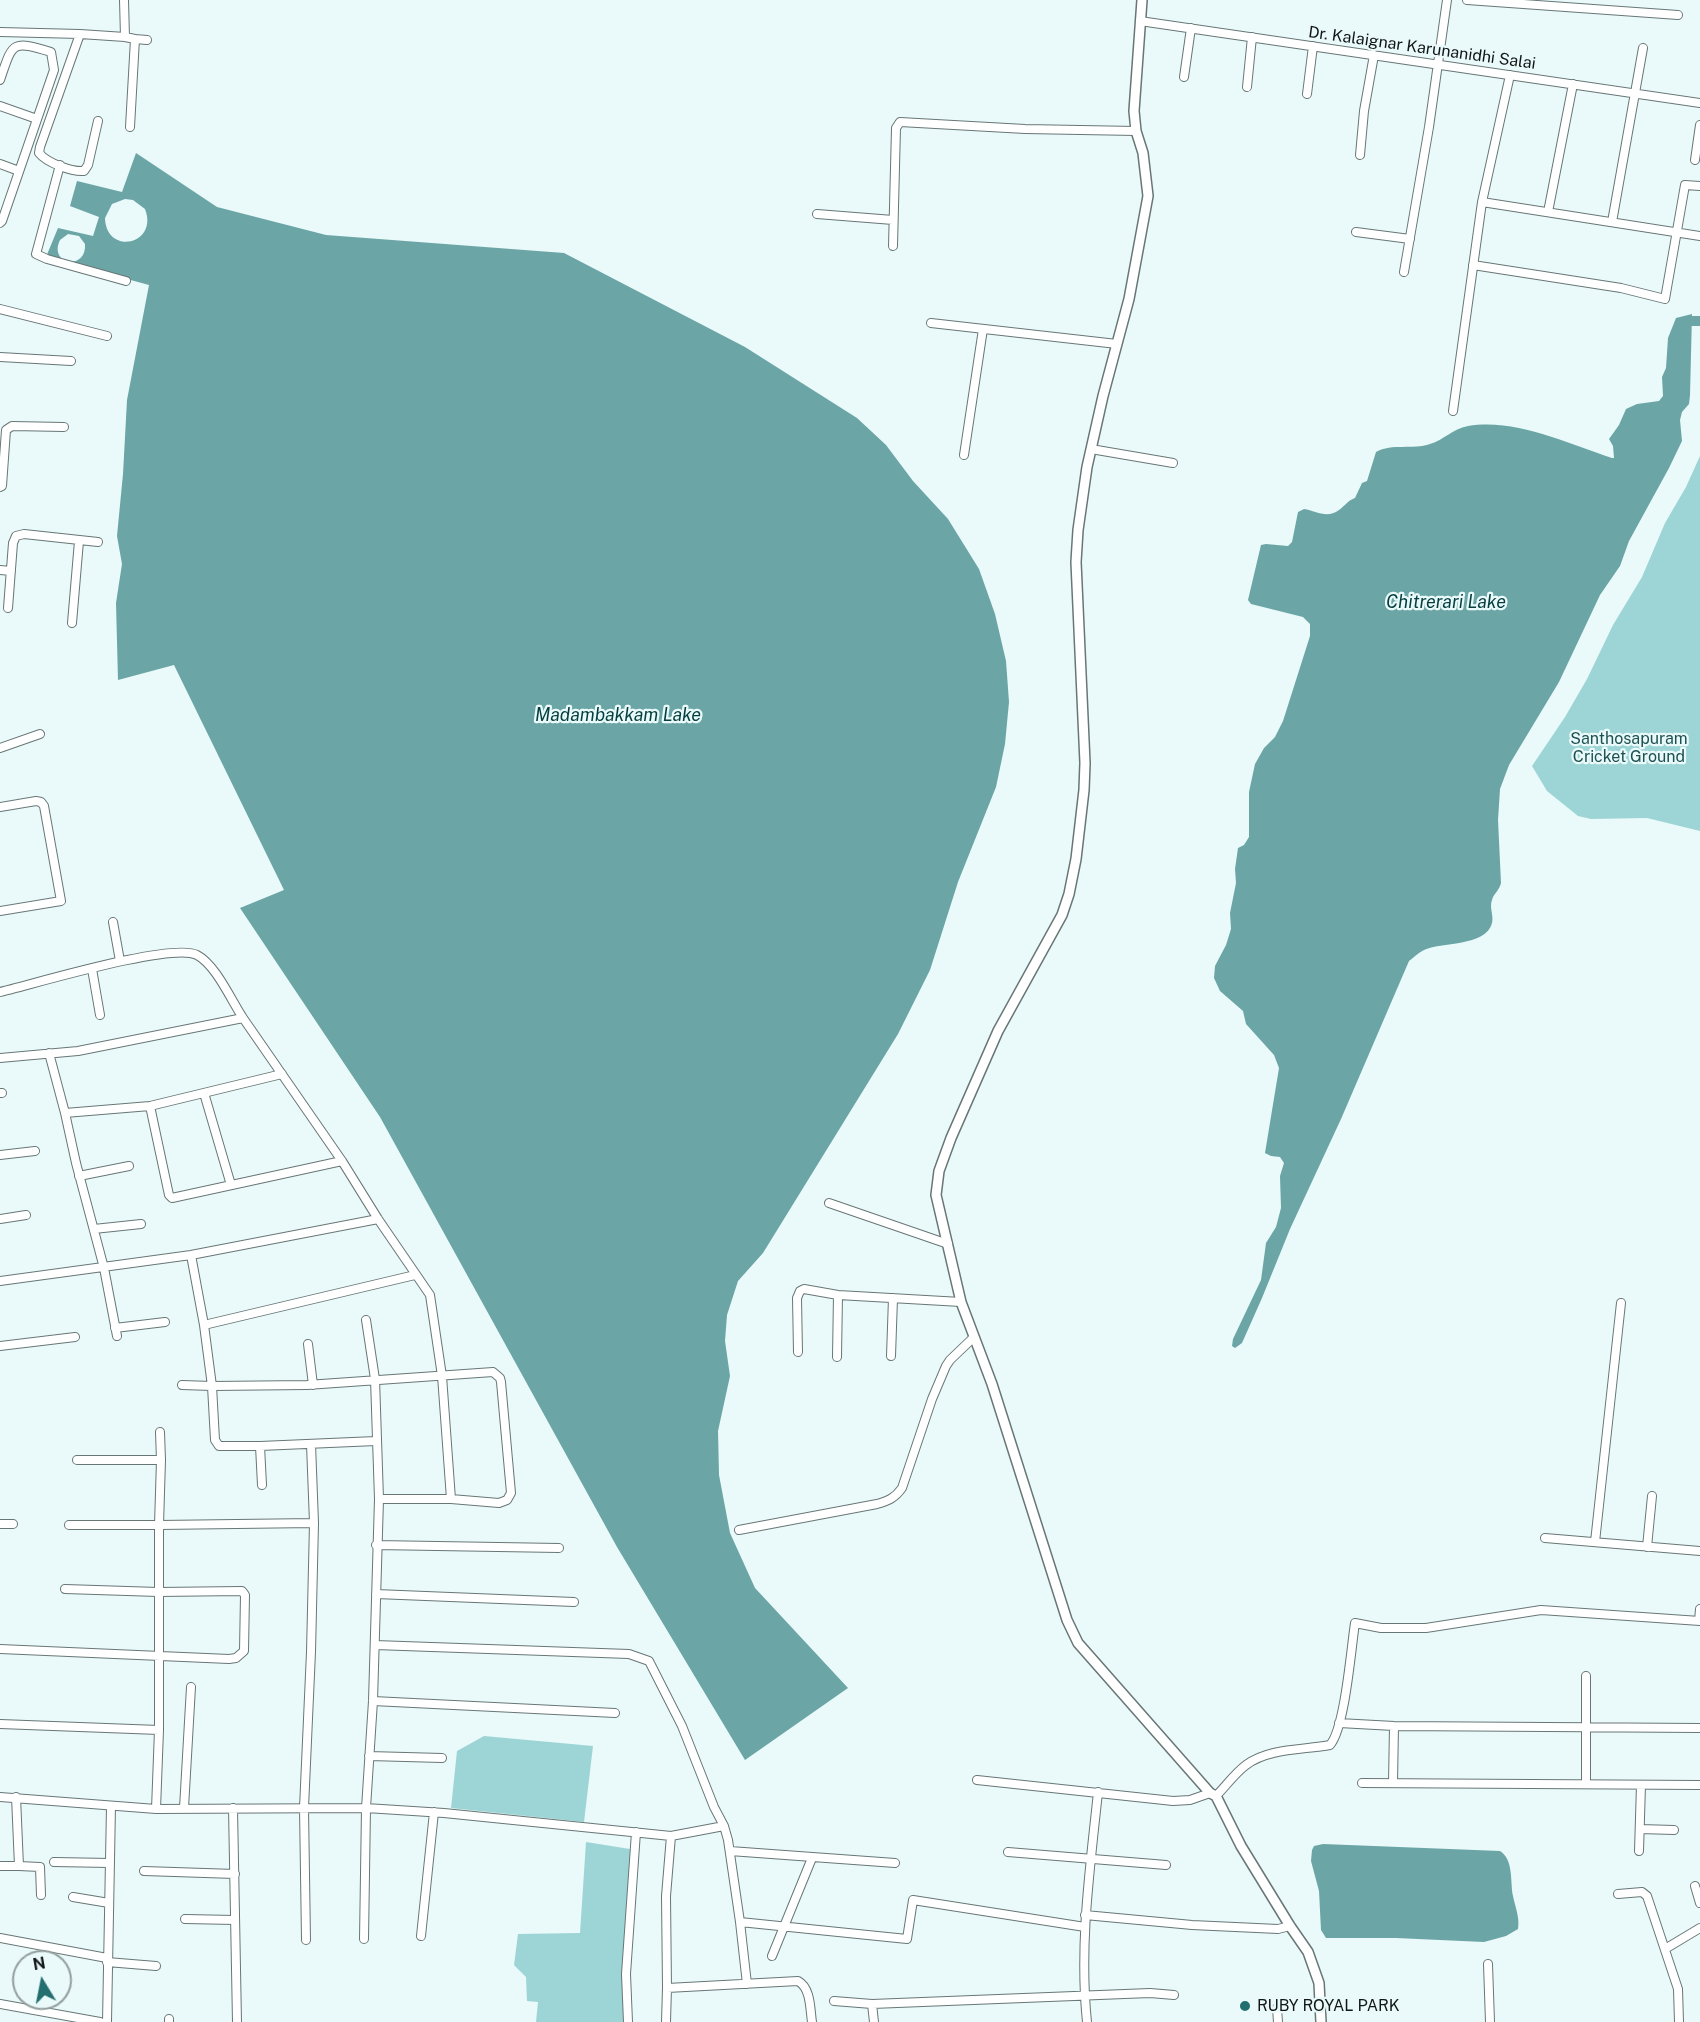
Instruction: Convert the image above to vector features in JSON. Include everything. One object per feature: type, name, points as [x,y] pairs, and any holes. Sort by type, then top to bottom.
[{"type":"street","points":[[124,0],[124,37]]},
{"type":"street","points":[[1142,0],[1134,111],[1136,131],[1143,153],[1148,196],[1129,299],[1102,396],[1078,530],[1076,562],[1085,763],[1076,859],[1062,915],[998,1031],[951,1138],[939,1171],[936,1195],[961,1302],[992,1384],[1067,1620],[1078,1643],[1213,1795],[1241,1846],[1308,1952],[1319,1983],[1321,2022]]},
{"type":"street","points":[[1404,272],[1429,127],[1447,0]]},
{"type":"street","points":[[1467,0],[1678,15]]},
{"type":"street","name":"Dr. Kalaignar Karunanidhi Salai","points":[[1140,21],[1700,103]]},
{"type":"street","points":[[1184,77],[1191,28]]},
{"type":"street","points":[[0,32],[80,34],[147,40]]},
{"type":"street","points":[[80,34],[39,153],[60,165],[84,171],[88,165],[98,121]]},
{"type":"street","points":[[1247,87],[1252,37]]},
{"type":"street","points":[[130,127],[135,39]]},
{"type":"street","points":[[0,80],[10,50],[17,45],[25,44],[51,52],[54,70],[0,223]]},
{"type":"street","points":[[1307,94],[1313,46]]},
{"type":"street","points":[[1612,222],[1643,48]]},
{"type":"street","points":[[1360,155],[1364,111],[1374,55]]},
{"type":"street","points":[[1453,411],[1482,202],[1510,75]]},
{"type":"street","points":[[1548,212],[1573,84]]},
{"type":"street","points":[[0,106],[37,119]]},
{"type":"street","points":[[893,246],[896,128],[900,122],[1025,129],[1136,131]]},
{"type":"street","points":[[1695,160],[1700,124]]},
{"type":"street","points":[[0,164],[19,171]]},
{"type":"street","points":[[60,165],[36,254],[126,281]]},
{"type":"street","points":[[1473,265],[1621,288],[1665,299],[1685,185],[1700,186]]},
{"type":"street","points":[[1482,202],[1700,237]]},
{"type":"street","points":[[817,214],[893,220]]},
{"type":"street","points":[[1356,232],[1410,239]]},
{"type":"street","points":[[0,309],[107,336]]},
{"type":"street","points":[[931,323],[1117,344]]},
{"type":"street","points":[[964,455],[982,329]]},
{"type":"street","points":[[0,357],[71,361]]},
{"type":"street","points":[[0,487],[2,486],[6,430],[12,426],[64,427]]},
{"type":"street","points":[[1091,449],[1173,463]]},
{"type":"street","points":[[8,608],[13,543],[19,534],[98,542]]},
{"type":"street","points":[[72,623],[79,540]]},
{"type":"street","points":[[0,570],[11,571]]},
{"type":"street","points":[[0,748],[40,734]]},
{"type":"street","points":[[0,807],[36,801],[41,802],[44,806],[61,900],[0,911]]},
{"type":"street","points":[[113,922],[120,961]]},
{"type":"street","points":[[0,992],[120,961],[181,951],[198,956],[214,972],[430,1295],[442,1376],[451,1499]]},
{"type":"street","points":[[92,969],[100,1015]]},
{"type":"street","points":[[0,1058],[78,1052],[243,1018]]},
{"type":"street","points":[[49,1053],[104,1268],[116,1332],[165,1322]]},
{"type":"street","points":[[65,1113],[150,1106],[282,1074]]},
{"type":"street","points":[[204,1093],[231,1185]]},
{"type":"street","points":[[150,1106],[171,1197],[175,1198],[342,1161]]},
{"type":"street","points":[[0,1155],[35,1151]]},
{"type":"street","points":[[79,1176],[129,1166]]},
{"type":"street","points":[[829,1203],[948,1244]]},
{"type":"street","points":[[0,1219],[26,1215]]},
{"type":"street","points":[[0,1281],[191,1255],[378,1219]]},
{"type":"street","points":[[94,1229],[141,1224]]},
{"type":"street","points":[[191,1255],[204,1325],[216,1443],[224,1447],[376,1441]]},
{"type":"street","points":[[204,1325],[415,1275]]},
{"type":"street","points":[[798,1353],[798,1294],[804,1289],[838,1295],[961,1302]]},
{"type":"street","points":[[837,1357],[838,1295]]},
{"type":"street","points":[[891,1356],[893,1298]]},
{"type":"street","points":[[1595,1542],[1621,1303]]},
{"type":"street","points":[[364,1939],[366,1808],[373,1701],[379,1499],[375,1379],[366,1320]]},
{"type":"street","points":[[0,1346],[75,1337]]},
{"type":"street","points":[[739,1530],[878,1504],[898,1494],[946,1366],[973,1338]]},
{"type":"street","points":[[308,1344],[313,1385]]},
{"type":"street","points":[[182,1385],[313,1385],[493,1372],[500,1378],[511,1493],[507,1500],[499,1503],[451,1499],[379,1499]]},
{"type":"street","points":[[156,1809],[159,1730],[160,1432]]},
{"type":"street","points":[[306,1940],[304,1808],[314,1523],[311,1444]]},
{"type":"street","points":[[260,1446],[262,1485]]},
{"type":"street","points":[[77,1460],[161,1460]]},
{"type":"street","points":[[1647,1546],[1652,1496]]},
{"type":"street","points":[[69,1525],[314,1523]]},
{"type":"street","points":[[0,1524],[13,1524]]},
{"type":"street","points":[[1545,1538],[1700,1551]]},
{"type":"street","points":[[376,1545],[559,1548]]},
{"type":"street","points":[[0,1649],[229,1659],[241,1655],[244,1651],[245,1594],[242,1591],[158,1592],[65,1589]]},
{"type":"street","points":[[376,1594],[574,1602]]},
{"type":"street","points":[[977,1780],[1173,1801],[1213,1795],[1245,1765],[1258,1758],[1330,1745],[1334,1740],[1343,1707],[1355,1623],[1381,1628],[1426,1628],[1541,1610],[1699,1621],[1700,1609]]},
{"type":"street","points":[[375,1645],[629,1653],[649,1661],[682,1726],[714,1807],[724,1826],[730,1851],[747,1984]]},
{"type":"street","points":[[1586,1785],[1587,1676]]},
{"type":"street","points":[[184,1808],[191,1687]]},
{"type":"street","points":[[373,1701],[615,1713]]},
{"type":"street","points":[[1339,1723],[1394,1726],[1700,1728]]},
{"type":"street","points":[[0,1724],[159,1730]]},
{"type":"street","points":[[1393,1783],[1394,1726]]},
{"type":"street","points":[[369,1756],[442,1758]]},
{"type":"street","points":[[1362,1783],[1700,1785]]},
{"type":"street","points":[[1639,1851],[1641,1785]]},
{"type":"street","points":[[1087,2022],[1084,1995],[1084,1927],[1098,1792]]},
{"type":"street","points":[[0,1797],[156,1809],[366,1808],[434,1812],[671,1836],[724,1826]]},
{"type":"street","points":[[16,1797],[20,1866]]},
{"type":"street","points":[[107,2022],[111,1806]]},
{"type":"street","points":[[233,1808],[237,2022]]},
{"type":"street","points":[[421,1936],[434,1812]]},
{"type":"street","points":[[1640,1829],[1674,1830]]},
{"type":"street","points":[[628,2022],[626,1974],[636,1833]]},
{"type":"street","points":[[666,2022],[666,1896],[671,1836]]},
{"type":"street","points":[[730,1851],[895,1863]]},
{"type":"street","points":[[1008,1852],[1166,1865]]},
{"type":"street","points":[[772,1956],[812,1858]]},
{"type":"street","points":[[54,1862],[110,1863]]},
{"type":"street","points":[[0,1866],[40,1868],[41,1895]]},
{"type":"street","points":[[144,1871],[234,1874]]},
{"type":"street","points":[[1695,1886],[1700,1904]]},
{"type":"street","points":[[1618,1893],[1642,1892],[1647,1896],[1678,1989],[1679,2022]]},
{"type":"street","points":[[73,1898],[108,1903]]},
{"type":"street","points":[[740,1922],[907,1940],[913,1900],[1084,1927]]},
{"type":"street","points":[[1085,1915],[1192,1925],[1278,1929],[1290,1926]]},
{"type":"street","points":[[185,1919],[235,1920]]},
{"type":"street","points":[[1665,1949],[1700,1928]]},
{"type":"street","points":[[0,1938],[107,1960],[156,1966]]},
{"type":"street","points":[[1488,1964],[1490,2022]]},
{"type":"street","points":[[667,1988],[798,1982],[806,1989],[812,2022]]},
{"type":"street","points":[[834,2001],[872,2004],[1150,1993],[1174,1995]]},
{"type":"street","points":[[0,2004],[100,2022]]},
{"type":"street","points":[[872,2004],[874,2022]]},
{"type":"street","points":[[1277,2008],[1278,2022]]},
{"type":"green space","name":"Santhosapuram Cricket Ground","points":[[1700,456],[1700,831],[1647,818],[1591,819],[1578,816],[1547,791],[1532,766],[1587,679],[1613,625],[1642,577],[1665,523],[1686,487]]},
{"type":"green space","points":[[484,1736],[593,1746],[584,1822],[451,1808],[457,1751]]},
{"type":"green space","points":[[586,1842],[630,1849],[626,2022],[536,2022],[538,2002],[527,2001],[526,1977],[514,1965],[518,1934],[580,1933]]},
{"type":"water","name":"Madambakkam Lake","points":[[136,153],[217,207],[326,235],[564,253],[745,347],[857,418],[886,445],[913,481],[948,519],[979,569],[995,614],[1006,661],[1009,702],[1005,744],[996,787],[958,882],[930,970],[898,1034],[763,1253],[738,1281],[727,1315],[725,1341],[730,1376],[718,1431],[719,1475],[730,1533],[755,1588],[848,1688],[745,1760],[617,1547],[380,1117],[240,908],[284,890],[174,665],[118,680],[116,603],[122,564],[117,536],[127,400],[149,285],[46,257],[58,228],[93,236],[99,217],[70,206],[77,181],[122,192]],"holes":[[[125,199],[133,200],[145,209],[147,221],[145,231],[139,238],[131,241],[114,238],[108,230],[105,218],[112,204]],[[68,234],[79,236],[85,244],[84,253],[80,258],[69,262],[59,255],[58,248],[60,240]]]},
{"type":"water","name":"Chitrerari Lake","points":[[1692,314],[1690,395],[1689,404],[1682,412],[1680,420],[1682,441],[1629,541],[1620,566],[1600,595],[1559,682],[1509,765],[1500,789],[1498,820],[1501,883],[1491,903],[1492,923],[1488,931],[1481,936],[1424,950],[1409,961],[1242,1343],[1235,1348],[1232,1346],[1233,1339],[1261,1280],[1266,1243],[1276,1227],[1281,1208],[1280,1176],[1284,1163],[1280,1157],[1265,1153],[1279,1068],[1274,1055],[1246,1024],[1243,1011],[1220,991],[1214,978],[1215,966],[1231,929],[1230,913],[1236,883],[1238,848],[1244,845],[1249,837],[1249,792],[1255,764],[1264,748],[1275,737],[1283,721],[1310,636],[1310,624],[1303,617],[1251,604],[1248,600],[1261,545],[1288,546],[1292,542],[1298,512],[1304,509],[1322,514],[1335,513],[1355,498],[1362,483],[1367,481],[1376,452],[1389,448],[1423,446],[1468,426],[1486,424],[1523,429],[1614,458],[1613,446],[1609,439],[1626,409],[1637,404],[1659,401],[1663,396],[1662,377],[1666,368],[1668,338],[1676,318]]},
{"type":"water","points":[[1323,1844],[1500,1851],[1508,1860],[1518,1916],[1518,1929],[1506,1936],[1484,1942],[1326,1938],[1321,1930],[1319,1891],[1311,1861],[1314,1846]]},
{"type":"waterway","points":[[1692,321],[1700,321]]},
{"type":"place","name":"RUBY ROYAL PARK","points":[[1245,2006]]}]
